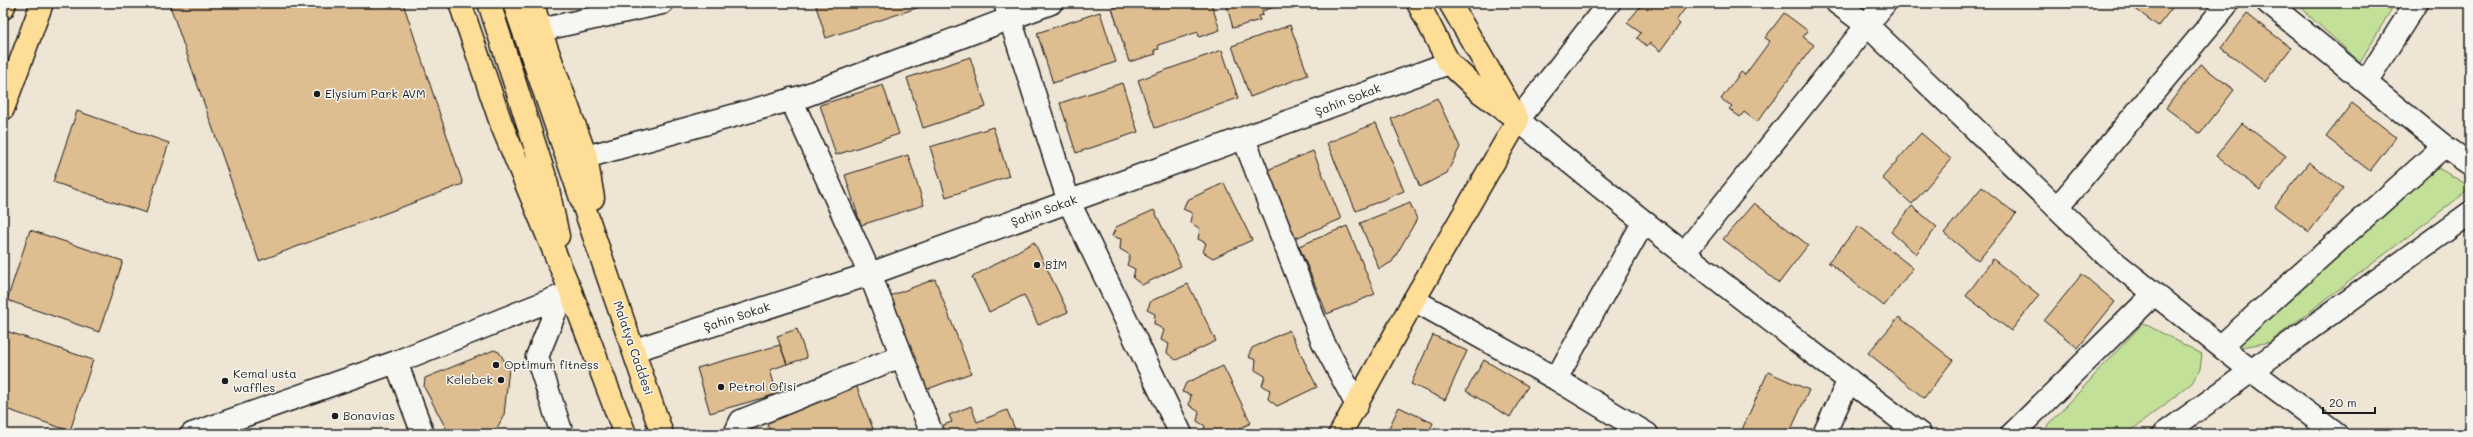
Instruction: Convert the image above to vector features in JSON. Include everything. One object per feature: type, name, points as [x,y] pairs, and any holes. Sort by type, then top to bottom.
[{"type":"main road","points":[[3,8],[5,3]]},
{"type":"main road","points":[[3,109],[42,3]]},
{"type":"main road","points":[[460,3],[502,126],[566,293],[625,434]]},
{"type":"main road","points":[[489,3],[546,180],[566,293]]},
{"type":"main road","points":[[514,3],[604,262]]},
{"type":"main road","points":[[533,3],[540,30],[586,157],[604,262]]},
{"type":"main road","points":[[1418,3],[1449,62],[1480,92],[1518,120]]},
{"type":"main road","points":[[1450,3],[1518,120]]},
{"type":"main road","points":[[1340,434],[1414,300],[1518,120]]},
{"type":"main road","name":"Malatya Caddesi","points":[[604,262],[635,350],[662,434]]},
{"type":"street","points":[[540,30],[660,3]]},
{"type":"street","points":[[586,157],[791,100],[1007,10],[1051,3]]},
{"type":"street","points":[[1609,3],[1518,120],[1643,223],[1685,252],[1920,434]]},
{"type":"street","points":[[1837,3],[1868,26],[2107,256],[2220,346],[2336,434]]},
{"type":"street","points":[[1685,252],[1885,3]]},
{"type":"street","points":[[2057,208],[2228,3]]},
{"type":"street","points":[[2268,3],[2444,146],[2470,164]]},
{"type":"street","points":[[2366,82],[2416,3]]},
{"type":"street","points":[[1007,10],[1069,202],[1175,432]]},
{"type":"street","name":"Şahin Sokak","points":[[635,350],[870,274],[1244,139],[1449,62]]},
{"type":"street","points":[[791,100],[870,274],[932,434]]},
{"type":"street","points":[[1244,139],[1323,342],[1357,405]]},
{"type":"street","points":[[2220,346],[2444,146]]},
{"type":"street","points":[[2164,434],[2470,213]]},
{"type":"street","points":[[1556,379],[1643,223]]},
{"type":"street","points":[[192,434],[396,362],[566,293]]},
{"type":"street","points":[[562,434],[537,357],[566,293]]},
{"type":"street","points":[[2012,434],[2154,294]]},
{"type":"street","points":[[1414,300],[1556,379],[1647,434]]},
{"type":"street","points":[[735,434],[741,421],[902,356]]},
{"type":"street","points":[[396,362],[423,434]]},
{"type":"street","points":[[1824,434],[1849,380]]},
{"type":"green space","points":[[2295,3],[2395,3],[2360,62]]},
{"type":"green space","points":[[2440,169],[2469,186],[2466,192],[2270,342],[2242,347],[2238,342],[2431,170]]},
{"type":"green space","points":[[2143,323],[2202,354],[2200,369],[2192,383],[2127,434],[2040,434]]},
{"type":"building","name":"Elysium Park AVM","points":[[169,3],[403,3],[463,184],[259,261]]},
{"type":"building","points":[[815,3],[932,3],[826,38]]},
{"type":"building","points":[[1128,3],[1211,3],[1220,30],[1199,37],[1198,32],[1158,45],[1159,49],[1154,50],[1156,54],[1129,62],[1112,8]]},
{"type":"building","points":[[1226,3],[1287,3],[1262,11],[1263,15],[1258,16],[1260,20],[1233,28]]},
{"type":"building","points":[[1643,3],[1689,3],[1676,21],[1680,24],[1660,51],[1650,43],[1647,46],[1637,38],[1641,33],[1627,23]]},
{"type":"building","points":[[2176,3],[2158,26],[2129,4]]},
{"type":"building","points":[[1100,12],[1116,62],[1053,83],[1037,33]]},
{"type":"building","points":[[1784,13],[1808,31],[1803,37],[1814,45],[1757,122],[1744,112],[1740,117],[1729,109],[1732,106],[1721,99],[1741,72],[1745,75],[1770,41],[1765,38]]},
{"type":"building","points":[[2247,14],[2291,48],[2265,82],[2221,48]]},
{"type":"building","points":[[1290,25],[1308,75],[1250,97],[1232,46]]},
{"type":"building","points":[[1222,50],[1238,98],[1155,128],[1138,80]]},
{"type":"building","points":[[970,57],[986,107],[923,128],[907,78]]},
{"type":"building","points":[[2200,64],[2234,90],[2200,134],[2166,108]]},
{"type":"building","points":[[1122,83],[1138,132],[1076,153],[1060,103]]},
{"type":"building","points":[[883,85],[899,134],[836,155],[820,105]]},
{"type":"building","points":[[1437,98],[1460,147],[1447,173],[1420,187],[1391,119]]},
{"type":"building","points":[[2352,103],[2396,137],[2370,171],[2326,137]]},
{"type":"building","points":[[77,111],[169,143],[146,213],[53,182]]},
{"type":"building","points":[[1376,123],[1404,191],[1356,211],[1327,143]]},
{"type":"building","points":[[2242,123],[2286,156],[2260,190],[2216,156]]},
{"type":"building","points":[[993,127],[1009,176],[946,197],[930,147]]},
{"type":"building","points":[[1921,133],[1951,159],[1912,204],[1882,178]]},
{"type":"building","points":[[1313,151],[1341,219],[1293,239],[1265,171]]},
{"type":"building","points":[[908,155],[924,205],[861,225],[845,175]]},
{"type":"building","points":[[2309,162],[2343,188],[2309,232],[2275,206]]},
{"type":"building","points":[[1224,183],[1252,240],[1213,258],[1203,252],[1206,243],[1198,239],[1200,229],[1190,222],[1192,213],[1183,209],[1187,200]]},
{"type":"building","points":[[1982,187],[2016,214],[1978,261],[1944,233]]},
{"type":"building","points":[[1410,203],[1417,219],[1392,262],[1379,269],[1360,223]]},
{"type":"building","points":[[1754,203],[1808,245],[1779,283],[1723,239]]},
{"type":"building","points":[[1912,206],[1937,227],[1916,254],[1891,232]]},
{"type":"building","points":[[1154,210],[1181,266],[1142,285],[1133,278],[1135,269],[1127,265],[1130,255],[1120,249],[1121,239],[1112,236],[1116,227]]},
{"type":"building","points":[[1347,226],[1375,294],[1327,314],[1299,246]]},
{"type":"building","points":[[1859,226],[1913,268],[1884,306],[1828,262]]},
{"type":"building","points":[[30,230],[123,261],[99,332],[7,300]]},
{"type":"building","points":[[1034,242],[1068,312],[1038,325],[1024,295],[989,312],[972,277]]},
{"type":"building","points":[[1993,259],[2039,295],[2011,331],[1966,296]]},
{"type":"building","points":[[2082,274],[2115,302],[2078,348],[2044,321]]},
{"type":"building","points":[[935,279],[971,373],[925,390],[890,296]]},
{"type":"building","points":[[1188,284],[1216,341],[1176,360],[1167,353],[1169,344],[1161,340],[1164,330],[1154,324],[1155,314],[1147,310],[1151,301]]},
{"type":"building","points":[[1899,317],[1953,360],[1924,398],[1868,353]]},
{"type":"building","points":[[797,329],[807,358],[787,364],[777,336]]},
{"type":"building","points":[[3,330],[93,360],[70,431],[3,408]]},
{"type":"building","points":[[1289,330],[1317,387],[1277,406],[1268,399],[1270,390],[1262,386],[1265,376],[1255,370],[1256,360],[1248,357],[1252,348]]},
{"type":"building","points":[[1433,335],[1467,351],[1445,400],[1411,384]]},
{"type":"building","points":[[780,345],[787,364],[770,370],[777,394],[710,413],[697,368]]},
{"type":"building","points":[[494,350],[499,352],[509,368],[504,415],[497,428],[485,434],[449,434],[424,387],[425,378]]},
{"type":"building","points":[[1484,360],[1528,386],[1510,417],[1466,391]]},
{"type":"building","points":[[1223,366],[1251,423],[1227,434],[1203,434],[1205,426],[1197,421],[1199,412],[1189,405],[1191,395],[1182,392],[1186,383]]},
{"type":"building","points":[[1768,372],[1809,390],[1789,434],[1740,434]]},
{"type":"building","points":[[856,385],[875,434],[771,434],[765,419]]},
{"type":"building","points":[[971,406],[977,422],[1007,410],[1017,434],[946,434],[943,425],[952,422],[949,415]]},
{"type":"building","points":[[1399,407],[1433,423],[1428,434],[1386,434]]},
{"type":"building","points":[[1852,428],[1862,434],[1848,434]]},
{"type":"place","name":"Elysium Park AVM","points":[[317,94]]},
{"type":"place","name":"BİM","points":[[1037,265]]},
{"type":"place","name":"Optimum fitness","points":[[496,365]]},
{"type":"place","name":"Kelebek","points":[[501,380]]},
{"type":"place","name":"Kemal usta waffles","points":[[225,381]]},
{"type":"place","name":"Petrol Ofisi","points":[[721,387]]},
{"type":"place","name":"Bonavias","points":[[335,416]]}]
